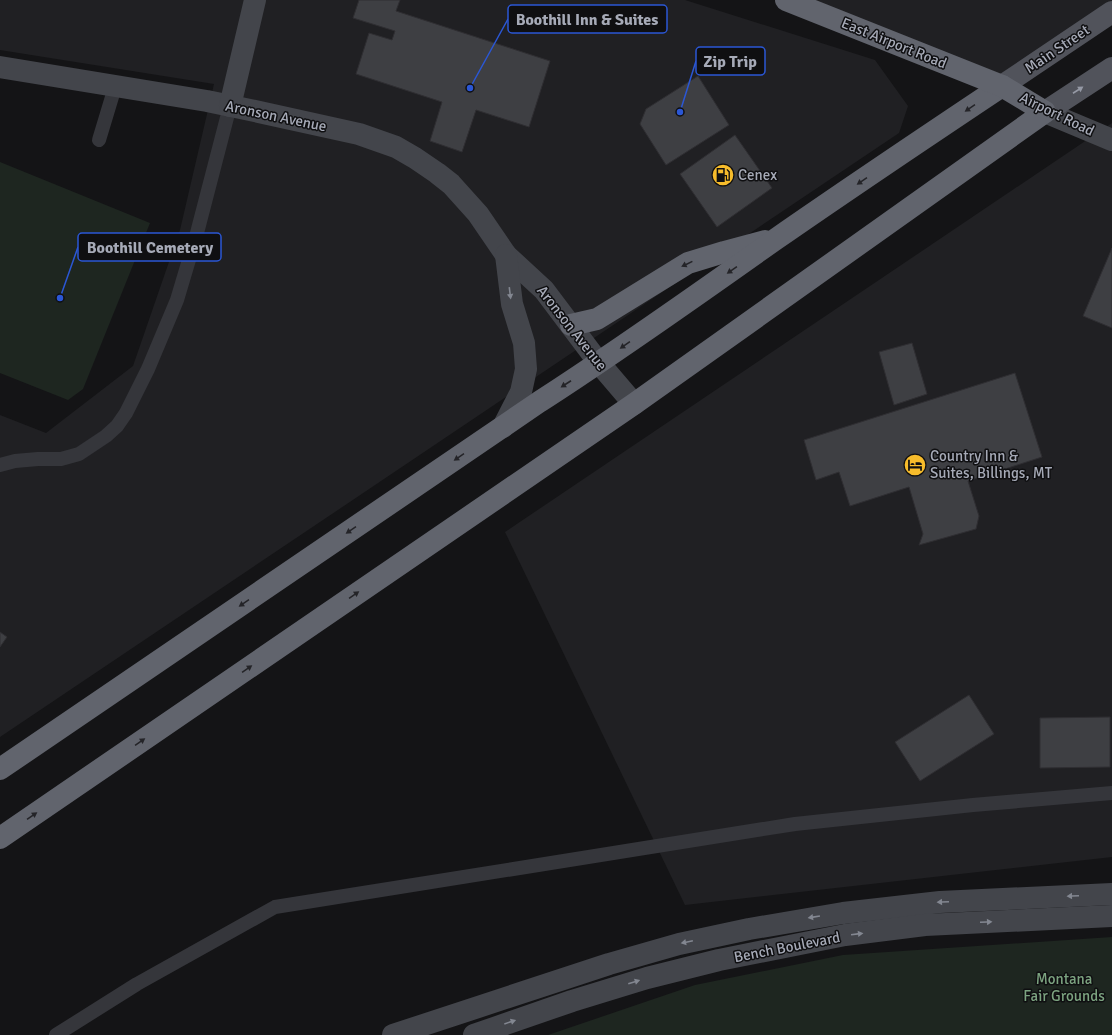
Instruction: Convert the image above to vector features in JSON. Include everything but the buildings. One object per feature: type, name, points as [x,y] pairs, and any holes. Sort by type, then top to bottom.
[{"type":"highway","name":"East Airport Road","points":[[786,0],[1002,86]]},
{"type":"highway","name":"Airport Road","points":[[1002,86],[1045,112]]},
{"type":"highway","points":[[0,769],[539,402],[599,363],[778,238],[1002,86]]},
{"type":"highway","points":[[0,838],[634,404],[1045,112]]},
{"type":"highway","points":[[572,325],[597,319],[688,263],[778,238]]},
{"type":"main road","points":[[230,106],[255,0]]},
{"type":"main road","name":"Main Street","points":[[1002,86],[1112,12]]},
{"type":"main road","name":"Aronson Avenue","points":[[0,67],[207,101],[359,134],[396,147],[437,172],[451,184],[478,214],[506,255],[544,290],[572,325],[599,363],[634,404]]},
{"type":"main road","points":[[1045,112],[1112,68]]},
{"type":"main road","name":"Airport Road","points":[[1045,112],[1112,140]]},
{"type":"main road","name":"Aronson Avenue","points":[[503,427],[521,392],[526,369],[524,344],[512,304],[506,255]]},
{"type":"main road","points":[[394,1035],[616,962],[679,944],[749,929],[843,913],[940,902],[1112,894]]},
{"type":"main road","name":"Bench Boulevard","points":[[474,1035],[572,1001],[647,978],[727,959],[845,936],[925,926],[1112,916]]},
{"type":"lane","points":[[99,140],[115,87]]},
{"type":"lane","points":[[0,465],[15,461],[61,459],[79,454],[106,436],[117,426],[126,413],[148,369],[177,300],[197,233],[230,106]]},
{"type":"lane","points":[[56,1035],[137,984],[276,907],[796,824],[973,805],[1112,793]]},
{"type":"shaded area","points":[[0,0],[685,0],[875,60],[908,106],[899,133],[0,737],[0,415],[46,433],[133,366],[180,230],[214,84],[0,50]]},
{"type":"shaded area","points":[[786,0],[1112,0],[1112,13],[1002,86]]},
{"type":"shaded area","points":[[1112,123],[1112,857],[685,905],[505,532]]},
{"type":"green space","points":[[0,162],[150,223],[83,389],[68,400],[0,373]]},
{"type":"green space","name":"Montana Fair Grounds","points":[[1112,937],[1112,1035],[548,1035],[695,985],[843,955]]},
{"type":"place","name":"Boothill Inn & Suites","points":[[470,88]]},
{"type":"place","name":"Zip Trip","points":[[680,112]]},
{"type":"place","name":"Cenex","points":[[723,175]]},
{"type":"place","name":"Boothill Cemetery","points":[[60,298]]},
{"type":"place","name":"Country Inn & Suites, Billings, MT","points":[[915,465]]}]
